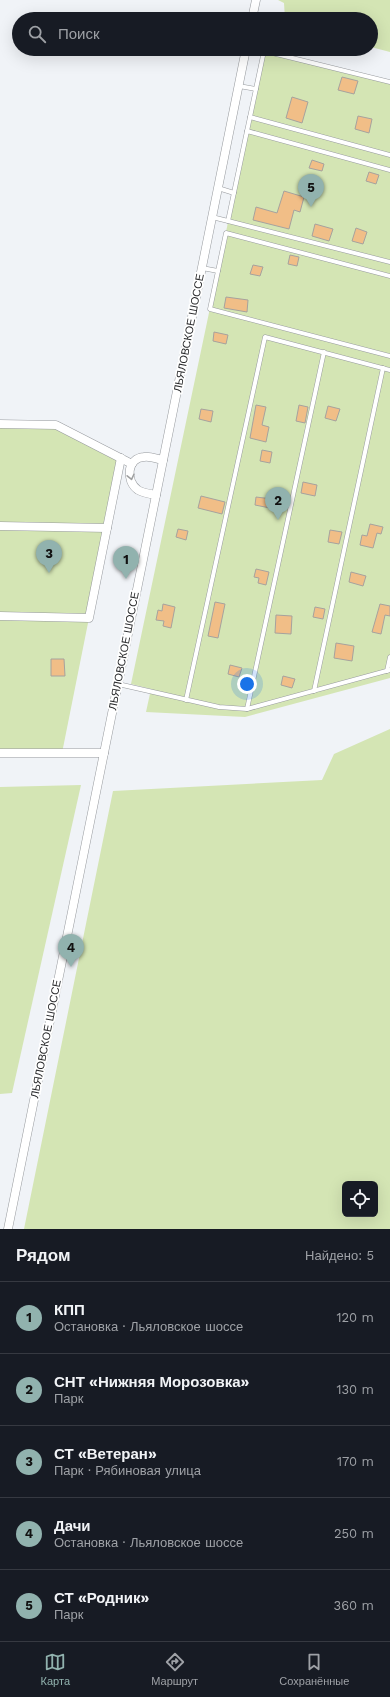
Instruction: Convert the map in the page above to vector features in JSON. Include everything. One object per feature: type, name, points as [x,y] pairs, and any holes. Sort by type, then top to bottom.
[{"type":"street","points":[[254,12],[256,0]]},
{"type":"street","name":"ЛЬЯЛОВСКОЕ ШОССЕ","points":[[8,1229],[245,56]]},
{"type":"street","points":[[0,424],[56,425],[132,464]]},
{"type":"street","points":[[156,495],[142,492],[134,486],[129,477],[129,471],[132,464],[138,458],[144,457],[163,460]]},
{"type":"street","points":[[0,616],[89,618],[121,458]]},
{"type":"street","points":[[0,526],[107,528]]},
{"type":"street","points":[[0,753],[104,753]]},
{"type":"lane","points":[[228,221],[263,56]]},
{"type":"lane","points":[[284,56],[390,82]]},
{"type":"lane","points":[[239,86],[256,89]]},
{"type":"lane","points":[[250,117],[390,156]]},
{"type":"lane","points":[[247,131],[390,170]]},
{"type":"lane","points":[[218,188],[234,192]]},
{"type":"lane","points":[[212,217],[390,262]]},
{"type":"lane","points":[[390,276],[226,233],[210,309],[390,356]]},
{"type":"lane","points":[[202,268],[218,271]]},
{"type":"lane","points":[[186,700],[265,337],[390,370]]},
{"type":"lane","points":[[247,709],[324,352]]},
{"type":"lane","points":[[314,691],[383,368]]},
{"type":"lane","points":[[118,684],[219,707],[247,709],[389,671],[390,657]]},
{"type":"green space","points":[[278,0],[390,0],[390,52],[378,49],[378,12],[285,12],[284,3]]},
{"type":"green space","points":[[263,56],[284,56],[390,82],[390,678],[245,717],[146,712],[151,689],[131,684]]},
{"type":"green space","points":[[0,424],[56,425],[121,458],[62,753],[0,753]]},
{"type":"green space","points":[[390,729],[390,1229],[24,1229],[113,791],[322,780],[334,754]]},
{"type":"green space","points":[[81,785],[12,1093],[0,1094],[0,787]]},
{"type":"building","points":[[342,77],[358,81],[354,94],[338,90]]},
{"type":"building","points":[[292,97],[308,102],[302,123],[286,118]]},
{"type":"building","points":[[358,116],[372,119],[369,133],[355,129]]},
{"type":"building","points":[[312,160],[324,164],[322,171],[309,168]]},
{"type":"building","points":[[369,172],[379,175],[376,184],[366,181]]},
{"type":"building","points":[[284,191],[304,197],[300,212],[294,210],[289,229],[253,220],[256,207],[277,213]]},
{"type":"building","points":[[315,224],[333,229],[329,241],[312,236]]},
{"type":"building","points":[[356,228],[367,232],[363,244],[352,241]]},
{"type":"building","points":[[290,255],[299,257],[297,266],[288,264]]},
{"type":"building","points":[[253,265],[263,267],[260,276],[250,274]]},
{"type":"building","points":[[226,297],[248,300],[247,312],[224,308]]},
{"type":"building","points":[[214,332],[228,335],[226,344],[213,341]]},
{"type":"building","points":[[256,405],[266,407],[262,425],[269,427],[266,442],[250,438]]},
{"type":"building","points":[[299,405],[308,407],[305,423],[296,421]]},
{"type":"building","points":[[328,406],[340,409],[336,421],[325,418]]},
{"type":"building","points":[[201,409],[213,411],[211,422],[199,419]]},
{"type":"building","points":[[262,450],[272,452],[270,463],[260,461]]},
{"type":"building","points":[[303,482],[317,485],[315,496],[301,493]]},
{"type":"building","points":[[201,496],[225,502],[222,514],[198,508]]},
{"type":"building","points":[[256,497],[272,499],[270,508],[255,505]]},
{"type":"building","points":[[370,524],[383,527],[381,534],[377,533],[373,548],[360,545],[362,535],[367,536]]},
{"type":"building","points":[[178,529],[188,531],[186,540],[176,537]]},
{"type":"building","points":[[330,530],[342,532],[339,544],[328,542]]},
{"type":"building","points":[[256,569],[269,572],[266,585],[258,583],[259,578],[254,577]]},
{"type":"building","points":[[351,572],[366,576],[363,586],[349,582]]},
{"type":"building","points":[[215,602],[225,604],[218,638],[208,636]]},
{"type":"building","points":[[163,604],[175,607],[171,628],[163,626],[164,621],[156,620],[158,610],[162,611]]},
{"type":"building","points":[[380,604],[390,606],[390,616],[385,615],[381,634],[372,632]]},
{"type":"building","points":[[315,607],[325,609],[323,619],[313,617]]},
{"type":"building","points":[[276,615],[292,616],[291,634],[275,633]]},
{"type":"building","points":[[336,643],[354,646],[352,661],[334,658]]},
{"type":"building","points":[[51,659],[64,659],[65,676],[51,676]]},
{"type":"building","points":[[230,665],[242,668],[239,677],[228,674]]},
{"type":"building","points":[[283,676],[295,679],[292,688],[281,685]]},
{"type":"place","name":"СТ «Родник»","points":[[311,207]]},
{"type":"place","name":"СНТ «Нижняя Морозовка»","points":[[278,520]]},
{"type":"place","name":"СТ «Ветеран»","points":[[49,573]]},
{"type":"place","name":"КПП","points":[[126,579]]},
{"type":"place","name":"Дачи","points":[[71,967]]}]
